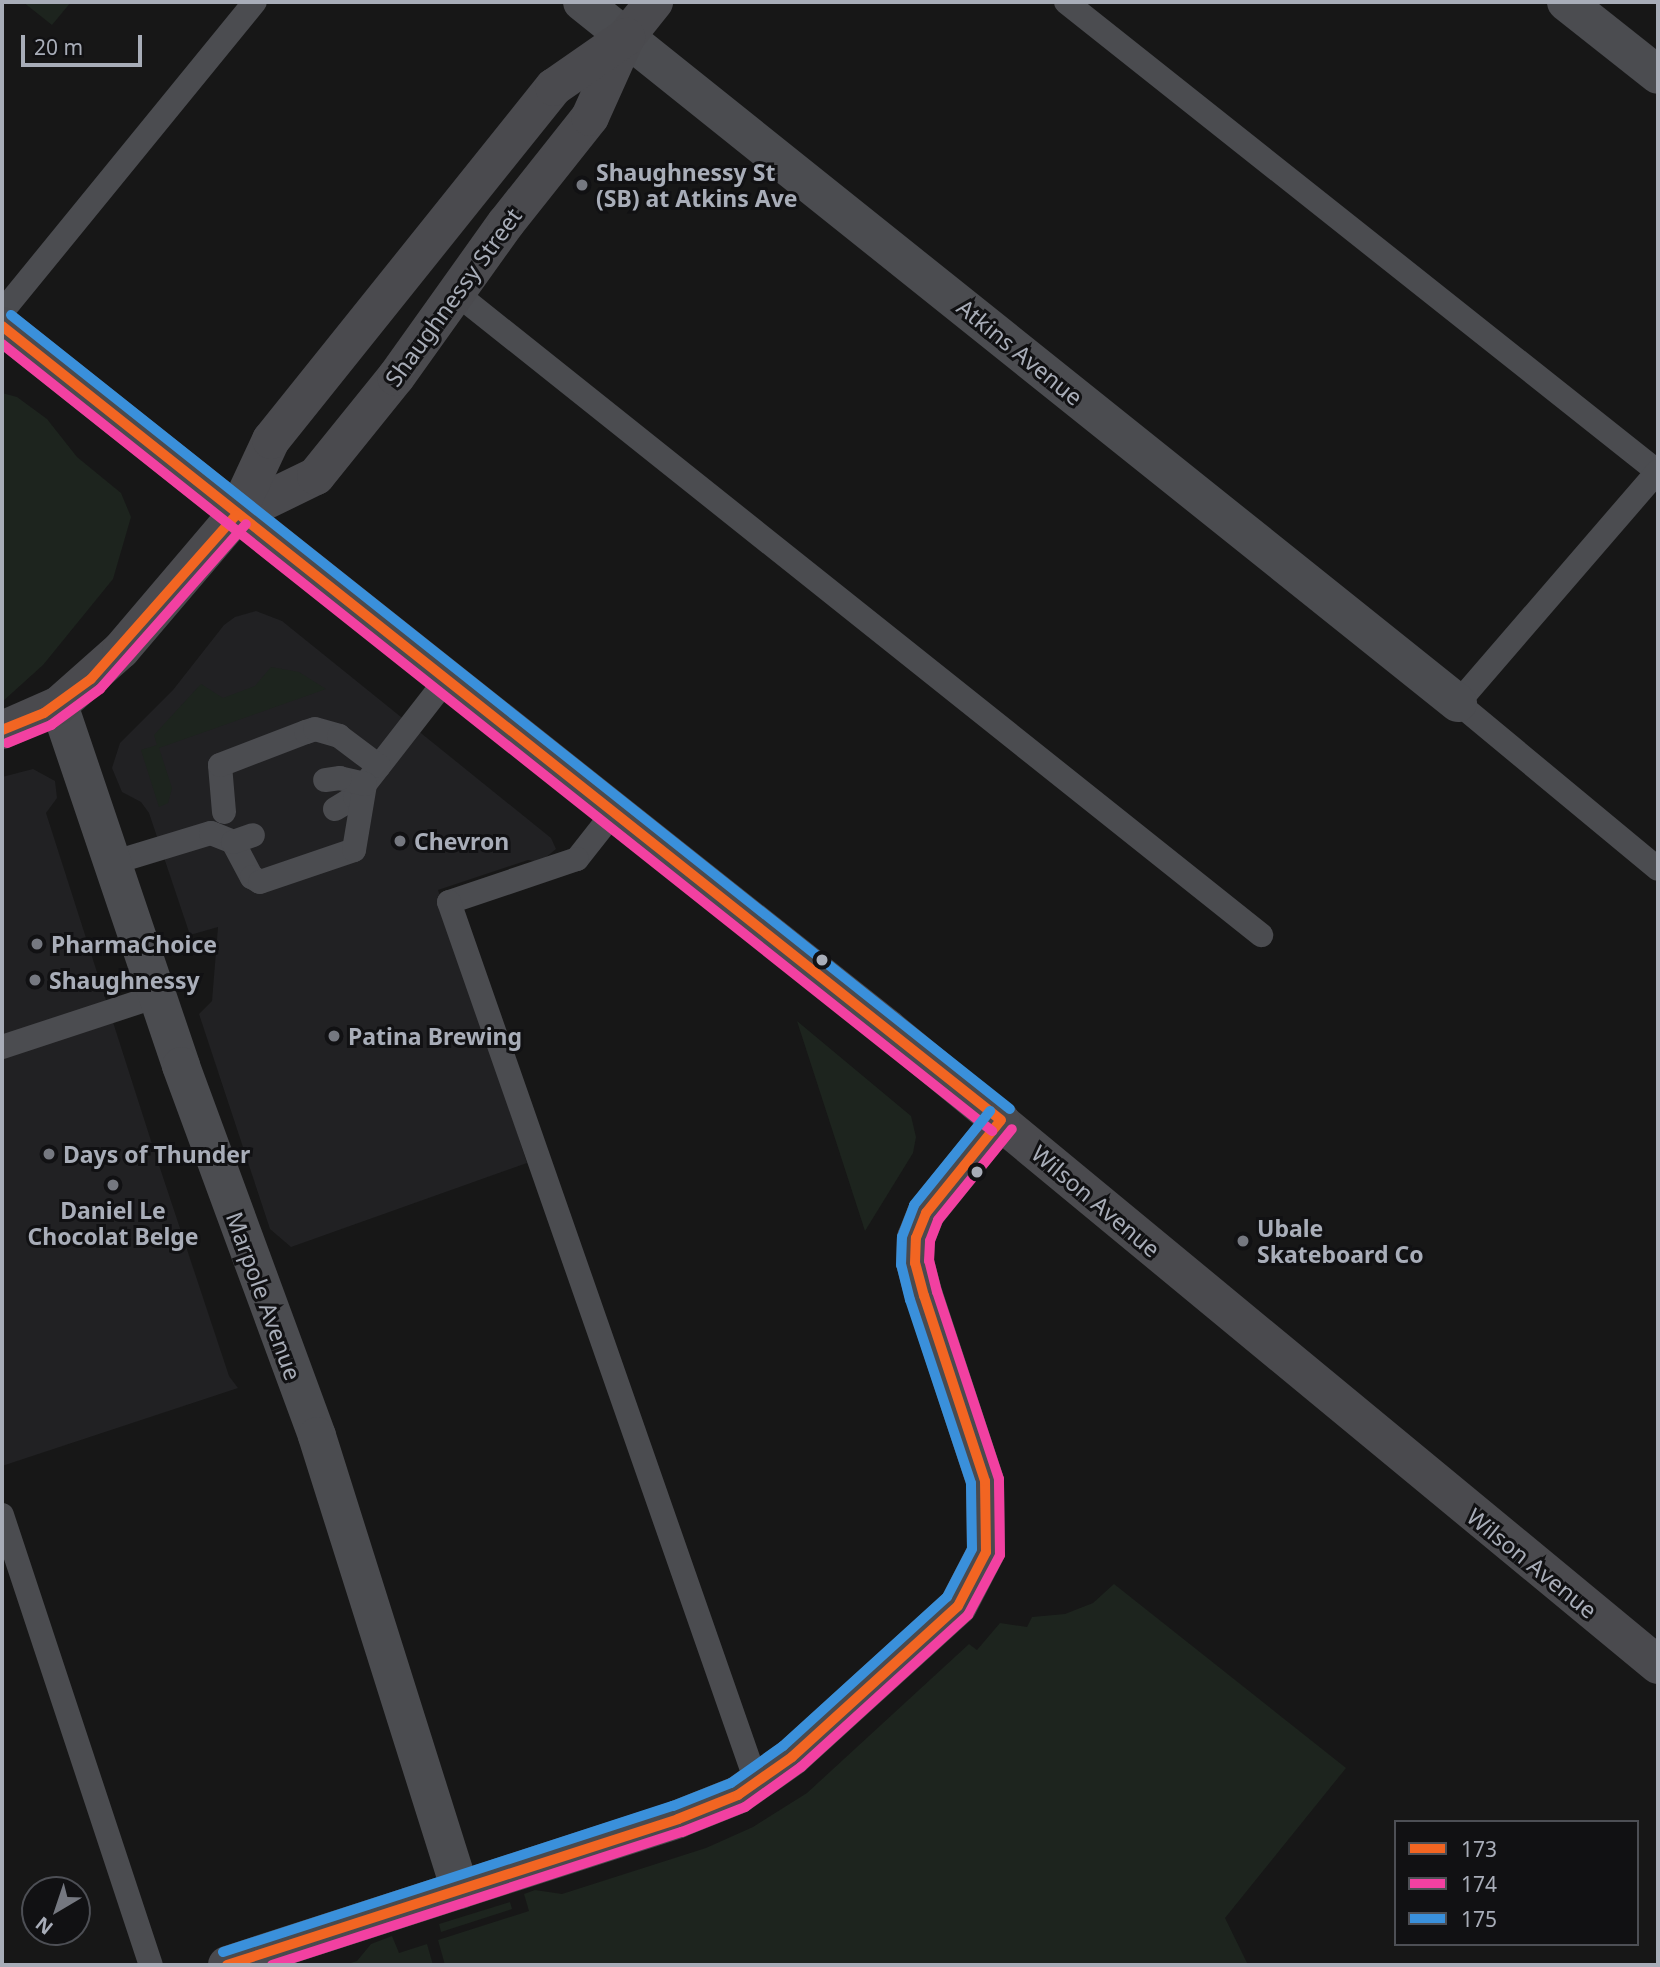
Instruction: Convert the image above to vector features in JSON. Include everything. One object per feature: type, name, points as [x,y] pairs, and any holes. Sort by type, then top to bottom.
[{"type":"street","name":"Atkins Avenue","points":[[582,2],[1458,703]]},
{"type":"street","name":"Shaughnessy Street","points":[[236,515],[316,475],[396,377],[456,293],[590,117],[626,37],[654,2]]},
{"type":"street","points":[[1566,2],[1658,75]]},
{"type":"street","name":"Shaughnessy Street","points":[[2,730],[59,705],[121,650],[236,515],[271,440],[554,87],[626,37]]},
{"type":"street","name":"Wilson Avenue","points":[[2,326],[236,515],[1001,1120],[1411,1464],[1658,1665]]},
{"type":"street","name":"Marpole Avenue","points":[[59,705],[157,996],[317,1436],[460,1890]]},
{"type":"street","points":[[227,1965],[678,1819],[757,1784],[958,1605],[986,1552],[985,1481],[915,1263],[916,1238],[926,1213],[1001,1120]]},
{"type":"lane","points":[[2,312],[255,2]]},
{"type":"lane","points":[[1066,2],[1658,472],[1458,703],[1658,869]]},
{"type":"lane","points":[[456,293],[1261,935]]},
{"type":"lane","points":[[335,809],[349,802],[446,680]]},
{"type":"lane","points":[[315,729],[339,736],[372,775],[359,839],[354,850],[260,882],[252,877],[233,826],[220,765],[315,729]]},
{"type":"lane","points":[[325,780],[372,775]]},
{"type":"lane","points":[[614,812],[577,859],[449,902],[757,1784]]},
{"type":"lane","points":[[112,863],[233,826]]},
{"type":"lane","points":[[2,1047],[157,996]]},
{"type":"lane","points":[[2,1515],[151,1965]]},
{"type":"shaded area","points":[[23,2],[71,2],[52,25]]},
{"type":"shaded area","points":[[2,393],[17,397],[47,419],[77,457],[121,493],[131,517],[113,579],[43,665],[2,702]]},
{"type":"shaded area","points":[[256,611],[282,621],[551,838],[556,849],[540,862],[528,860],[438,890],[527,1163],[291,1247],[270,1229],[199,1014],[212,1001],[218,927],[190,935],[149,813],[141,802],[122,792],[112,768],[120,743],[173,690],[224,625],[235,617]]},
{"type":"shaded area","points":[[271,667],[299,672],[326,689],[159,748],[172,788],[168,803],[159,807],[141,750],[157,745],[154,735],[201,684],[223,698],[255,686]]},
{"type":"shaded area","points":[[33,769],[55,781],[57,798],[46,813],[229,1376],[238,1388],[2,1466],[2,777]]},
{"type":"shaded area","points":[[797,1021],[911,1116],[916,1137],[913,1153],[865,1231]]},
{"type":"shaded area","points":[[1114,1584],[1346,1768],[1225,1918],[1248,1965],[445,1965],[438,1940],[529,1911],[524,1894],[535,1890],[562,1894],[706,1848],[753,1827],[807,1793],[969,1644],[977,1650],[1000,1623],[1027,1627],[1032,1617],[1065,1614],[1093,1603]]},
{"type":"shaded area","points":[[510,1902],[512,1909],[441,1932],[439,1924]]},
{"type":"shaded area","points":[[392,1936],[399,1953],[427,1944],[433,1965],[344,1965],[357,1961],[371,1944]]},
{"type":"transit line","name":"175","points":[[11,315],[1010,1109]]},
{"type":"transit line","name":"173","points":[[2,326],[1001,1120]]},
{"type":"transit line","name":"174","points":[[2,344],[992,1131]]},
{"type":"transit line","name":"173","points":[[2,730],[44,713],[91,679],[236,515]]},
{"type":"transit line","name":"174","points":[[7,743],[51,725],[100,689],[246,524]]},
{"type":"transit line","name":"175","points":[[223,1952],[673,1806],[731,1783],[783,1746],[947,1597],[972,1549],[971,1483],[910,1300],[901,1265],[902,1237],[914,1205],[990,1111]]},
{"type":"transit line","name":"173","points":[[227,1965],[678,1819],[738,1795],[792,1757],[958,1606],[986,1552],[985,1481],[924,1296],[915,1263],[916,1238],[926,1213],[1001,1120]]},
{"type":"transit line","name":"174","points":[[272,1965],[682,1832],[745,1807],[801,1767],[968,1615],[1000,1555],[999,1479],[937,1292],[929,1261],[930,1241],[938,1220],[1012,1129]]},
{"type":"place","name":"Shaughnessy St (SB) at Atkins Ave","points":[[582,185]]},
{"type":"place","name":"Chevron","points":[[400,841]]},
{"type":"place","name":"PharmaChoice","points":[[37,944]]},
{"type":"place","name":"Shaughnessy","points":[[35,980]]},
{"type":"place","name":"Patina Brewing","points":[[334,1036]]},
{"type":"place","name":"Days of Thunder","points":[[49,1154]]},
{"type":"place","name":"Daniel Le Chocolat Belge","points":[[113,1185]]},
{"type":"place","name":"Ubale Skateboard Co","points":[[1243,1241]]}]
